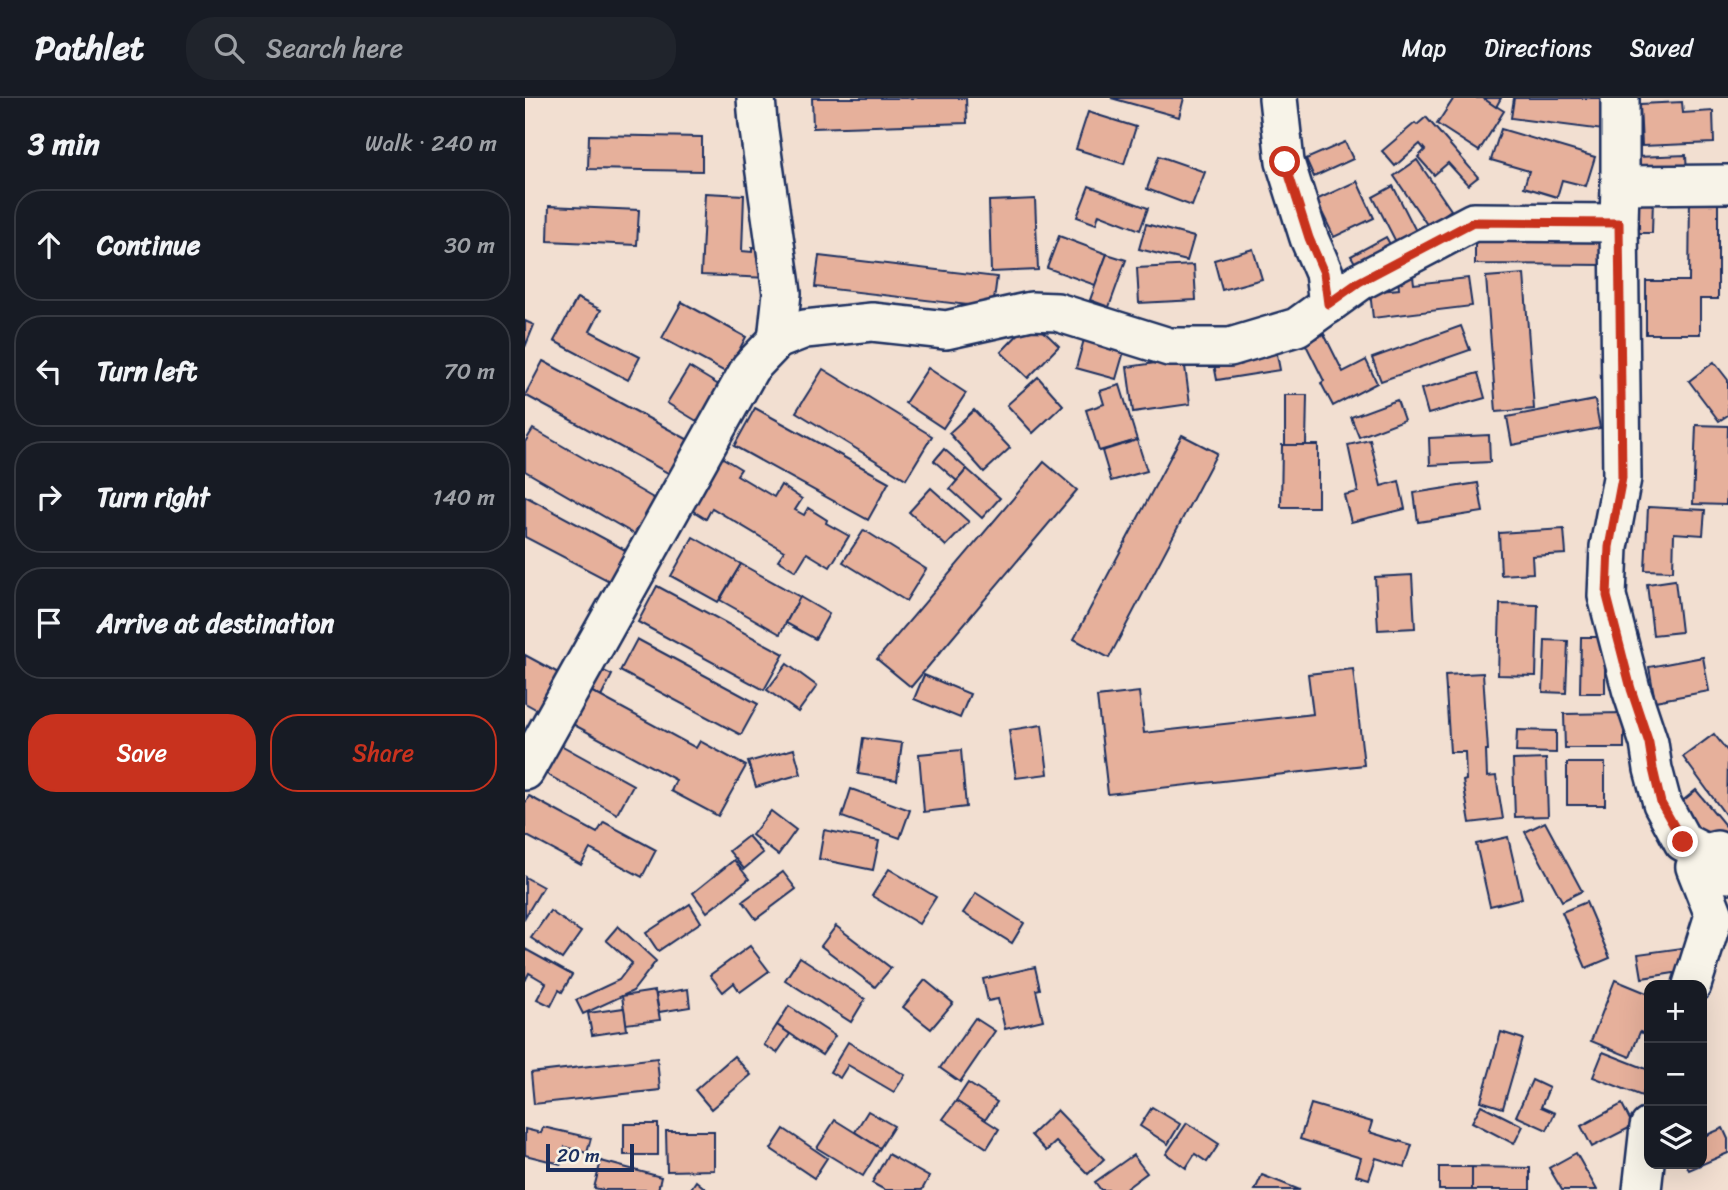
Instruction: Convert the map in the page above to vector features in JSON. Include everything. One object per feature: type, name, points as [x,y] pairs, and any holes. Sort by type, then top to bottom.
[{"type":"street","points":[[756,98],[782,293],[777,340]]},
{"type":"street","points":[[1277,98],[1285,162],[1309,238],[1324,273],[1328,304]]},
{"type":"street","points":[[1620,98],[1622,478],[1609,547],[1607,596],[1631,689],[1649,743],[1661,803],[1683,842],[1720,858]]},
{"type":"street","points":[[1621,186],[1728,184]]},
{"type":"street","points":[[525,771],[750,368],[777,340],[805,329],[871,322],[946,330],[1031,311],[1057,312],[1169,347],[1230,347],[1297,327],[1359,282],[1473,222],[1619,223]]},
{"type":"street","points":[[1694,980],[1714,915],[1695,867],[1720,858]]},
{"type":"street","points":[[1642,1190],[1644,1169]]},
{"type":"building","points":[[812,98],[966,98],[967,123],[813,128]]},
{"type":"building","points":[[1111,98],[1184,98],[1179,117]]},
{"type":"building","points":[[1454,98],[1483,98],[1504,111],[1479,151],[1437,124]]},
{"type":"building","points":[[1483,98],[1501,98],[1496,107]]},
{"type":"building","points":[[1514,98],[1607,98],[1603,130],[1511,118]]},
{"type":"building","points":[[1682,102],[1683,113],[1713,111],[1714,143],[1642,146],[1640,104]]},
{"type":"building","points":[[1088,112],[1136,127],[1124,164],[1076,149]]},
{"type":"building","points":[[1426,117],[1478,177],[1468,185],[1448,163],[1434,175],[1418,157],[1425,150],[1420,144],[1395,166],[1382,151]]},
{"type":"building","points":[[1501,129],[1595,157],[1586,186],[1562,180],[1557,197],[1524,187],[1529,171],[1491,160]]},
{"type":"building","points":[[589,135],[702,137],[702,171],[588,169]]},
{"type":"building","points":[[1345,142],[1353,159],[1314,177],[1306,159]]},
{"type":"building","points":[[1686,155],[1687,176],[1636,177],[1636,157]]},
{"type":"building","points":[[1159,156],[1205,172],[1192,206],[1147,189]]},
{"type":"building","points":[[1417,160],[1451,210],[1428,226],[1394,176]]},
{"type":"building","points":[[1357,181],[1374,218],[1334,237],[1316,200]]},
{"type":"building","points":[[1089,186],[1148,208],[1140,230],[1099,214],[1096,224],[1077,217]]},
{"type":"building","points":[[1393,186],[1417,233],[1397,244],[1373,197]]},
{"type":"building","points":[[705,193],[744,195],[742,251],[752,252],[752,247],[770,248],[769,278],[701,275]]},
{"type":"building","points":[[1690,196],[1718,196],[1718,299],[1700,299],[1700,334],[1646,334],[1646,281],[1689,281]]},
{"type":"building","points":[[1035,199],[1038,270],[991,272],[989,201]]},
{"type":"building","points":[[1633,199],[1653,199],[1652,233],[1632,233]]},
{"type":"building","points":[[549,206],[639,210],[637,245],[548,241]]},
{"type":"building","points":[[1146,224],[1194,237],[1187,261],[1139,249]]},
{"type":"building","points":[[1475,235],[1606,236],[1605,265],[1475,264]]},
{"type":"building","points":[[1059,236],[1107,254],[1095,285],[1047,268]]},
{"type":"building","points":[[1386,237],[1395,253],[1360,271],[1351,256]]},
{"type":"building","points":[[1253,249],[1262,279],[1222,290],[1214,260]]},
{"type":"building","points":[[1107,254],[1126,260],[1109,307],[1090,300]]},
{"type":"building","points":[[819,256],[997,277],[993,308],[815,287]]},
{"type":"building","points":[[1194,265],[1196,300],[1139,303],[1137,268]]},
{"type":"building","points":[[1412,267],[1414,284],[1468,278],[1472,306],[1373,318],[1370,292],[1399,289],[1397,269]]},
{"type":"building","points":[[1524,274],[1534,409],[1496,412],[1486,277]]},
{"type":"building","points":[[577,298],[601,310],[590,331],[640,357],[628,380],[554,341]]},
{"type":"building","points":[[682,302],[746,337],[727,373],[662,338]]},
{"type":"building","points":[[1032,320],[1059,346],[1028,378],[1001,352]]},
{"type":"building","points":[[525,321],[534,325],[525,347]]},
{"type":"building","points":[[1461,326],[1470,350],[1381,381],[1372,358]]},
{"type":"building","points":[[1324,334],[1343,372],[1366,360],[1377,383],[1333,406],[1305,343]]},
{"type":"building","points":[[1085,336],[1125,348],[1116,379],[1076,368]]},
{"type":"building","points":[[1276,349],[1280,370],[1217,380],[1213,359]]},
{"type":"building","points":[[1184,359],[1190,404],[1133,412],[1127,367]]},
{"type":"building","points":[[543,361],[696,444],[677,478],[525,395]]},
{"type":"building","points":[[1714,362],[1728,380],[1728,415],[1719,421],[1689,381]]},
{"type":"building","points":[[689,367],[722,387],[700,423],[667,403]]},
{"type":"building","points":[[928,368],[966,393],[943,428],[905,403]]},
{"type":"building","points":[[823,369],[932,436],[906,479],[796,412]]},
{"type":"building","points":[[1478,373],[1485,398],[1428,414],[1421,389]]},
{"type":"building","points":[[1038,377],[1063,405],[1033,433],[1007,405]]},
{"type":"building","points":[[1120,385],[1137,440],[1099,451],[1086,410],[1104,404],[1100,391]]},
{"type":"building","points":[[1285,395],[1307,395],[1306,445],[1285,445]]},
{"type":"building","points":[[1397,400],[1404,420],[1359,437],[1351,417]]},
{"type":"building","points":[[1595,400],[1600,428],[1512,445],[1507,417]]},
{"type":"building","points":[[755,408],[889,482],[868,520],[734,446]]},
{"type":"building","points":[[974,410],[1010,448],[984,472],[949,433]]},
{"type":"building","points":[[1696,425],[1728,426],[1726,505],[1693,504]]},
{"type":"building","points":[[533,429],[662,503],[641,538],[525,471],[525,442]]},
{"type":"building","points":[[1182,435],[1217,453],[1109,658],[1074,639]]},
{"type":"building","points":[[1489,435],[1490,462],[1430,465],[1429,438]]},
{"type":"building","points":[[1137,440],[1147,471],[1111,481],[1102,451]]},
{"type":"building","points":[[1370,440],[1381,486],[1399,481],[1405,509],[1351,522],[1344,495],[1358,492],[1348,445]]},
{"type":"building","points":[[1282,445],[1318,445],[1318,507],[1281,507]]},
{"type":"building","points":[[944,449],[967,469],[957,481],[934,461]]},
{"type":"building","points":[[718,455],[741,469],[737,475],[774,497],[781,485],[802,499],[795,510],[804,515],[808,508],[827,520],[826,523],[849,536],[830,567],[807,553],[796,571],[778,560],[784,551],[712,508],[706,519],[690,509],[709,481],[704,478]]},
{"type":"building","points":[[1044,462],[1077,490],[911,687],[877,659]]},
{"type":"building","points":[[967,469],[1000,498],[982,518],[950,489]]},
{"type":"building","points":[[1478,483],[1483,512],[1418,522],[1414,493]]},
{"type":"building","points":[[931,488],[969,522],[946,546],[909,512]]},
{"type":"building","points":[[525,496],[629,552],[613,583],[525,537]]},
{"type":"building","points":[[1648,507],[1705,510],[1703,535],[1674,533],[1673,571],[1645,570]]},
{"type":"building","points":[[1564,529],[1566,554],[1532,556],[1533,573],[1501,575],[1499,533]]},
{"type":"building","points":[[864,530],[926,569],[906,601],[843,562]]},
{"type":"building","points":[[693,537],[741,564],[718,602],[671,576]]},
{"type":"building","points":[[741,564],[800,597],[780,634],[720,600]]},
{"type":"building","points":[[1412,575],[1415,628],[1378,630],[1375,577]]},
{"type":"building","points":[[1675,580],[1681,632],[1653,635],[1647,584]]},
{"type":"building","points":[[657,586],[784,654],[764,690],[638,622]]},
{"type":"building","points":[[800,597],[829,614],[815,639],[786,623]]},
{"type":"building","points":[[1500,604],[1538,605],[1536,676],[1498,675]]},
{"type":"building","points":[[1581,637],[1605,637],[1605,693],[1580,693]]},
{"type":"building","points":[[637,639],[758,704],[741,735],[620,671]]},
{"type":"building","points":[[1545,640],[1568,641],[1566,693],[1543,692]]},
{"type":"building","points":[[525,655],[562,675],[541,712],[525,703]]},
{"type":"building","points":[[1703,657],[1709,691],[1655,701],[1649,667]]},
{"type":"building","points":[[787,664],[817,686],[798,712],[767,690]]},
{"type":"building","points":[[595,667],[612,675],[601,697],[585,688]]},
{"type":"building","points":[[1353,669],[1364,765],[1108,794],[1097,697],[1139,692],[1144,733],[1313,714],[1308,674]]},
{"type":"building","points":[[1483,673],[1487,777],[1496,776],[1503,819],[1470,823],[1463,781],[1466,780],[1465,752],[1450,752],[1445,675]]},
{"type":"building","points":[[924,675],[970,694],[960,718],[914,699]]},
{"type":"building","points":[[585,688],[696,748],[700,741],[746,766],[718,816],[671,791],[676,780],[567,721]]},
{"type":"building","points":[[1624,713],[1624,748],[1565,748],[1564,714]]},
{"type":"building","points":[[1042,725],[1048,774],[1016,778],[1009,730]]},
{"type":"building","points":[[1517,730],[1556,731],[1556,753],[1516,752]]},
{"type":"building","points":[[1714,734],[1728,752],[1727,817],[1683,757]]},
{"type":"building","points":[[863,738],[902,743],[897,780],[858,774]]},
{"type":"building","points":[[559,744],[633,785],[617,814],[543,772]]},
{"type":"building","points":[[794,749],[801,774],[756,787],[748,762]]},
{"type":"building","points":[[961,750],[966,807],[924,812],[919,754]]},
{"type":"building","points":[[1546,759],[1548,816],[1515,817],[1513,760]]},
{"type":"building","points":[[1567,763],[1605,763],[1605,805],[1567,805]]},
{"type":"building","points":[[851,789],[910,810],[900,838],[842,817]]},
{"type":"building","points":[[1696,790],[1728,829],[1712,844],[1679,804]]},
{"type":"building","points":[[529,796],[597,833],[604,822],[656,850],[642,877],[590,849],[581,865],[525,835],[525,803]]},
{"type":"building","points":[[771,811],[796,830],[778,855],[752,835]]},
{"type":"building","points":[[1545,822],[1582,891],[1562,901],[1525,832]]},
{"type":"building","points":[[824,830],[879,841],[873,870],[819,859]]},
{"type":"building","points":[[748,836],[763,853],[744,869],[729,851]]},
{"type":"building","points":[[1508,837],[1522,898],[1490,906],[1476,844]]},
{"type":"building","points":[[734,860],[749,879],[707,912],[693,893]]},
{"type":"building","points":[[889,869],[936,897],[919,924],[872,896]]},
{"type":"building","points":[[783,872],[796,889],[756,919],[743,901]]},
{"type":"building","points":[[525,877],[543,887],[525,917]]},
{"type":"building","points":[[976,893],[1024,923],[1012,943],[963,913]]},
{"type":"building","points":[[1586,902],[1610,958],[1586,968],[1562,912]]},
{"type":"building","points":[[690,904],[701,922],[658,951],[646,933]]},
{"type":"building","points":[[550,911],[581,932],[562,959],[531,938]]},
{"type":"building","points":[[618,926],[656,961],[633,991],[583,1014],[576,1000],[619,980],[632,963],[606,940]]},
{"type":"building","points":[[836,926],[891,968],[875,987],[821,946]]},
{"type":"building","points":[[750,946],[769,971],[740,992],[734,983],[723,992],[710,975]]},
{"type":"building","points":[[1689,947],[1693,970],[1642,978],[1638,954]]},
{"type":"building","points":[[525,949],[572,975],[562,992],[559,990],[551,1006],[537,999],[546,983],[529,973],[525,981]]},
{"type":"building","points":[[800,957],[865,999],[851,1022],[785,980]]},
{"type":"building","points":[[1035,967],[1040,989],[1036,990],[1043,1020],[1005,1029],[998,999],[988,1001],[983,979]]},
{"type":"building","points":[[925,980],[953,1003],[931,1029],[903,1007]]},
{"type":"building","points":[[1615,980],[1644,992],[1644,1034],[1640,1032],[1630,1057],[1591,1041]]},
{"type":"building","points":[[688,989],[690,1007],[659,1012],[656,994]]},
{"type":"building","points":[[655,991],[660,1020],[626,1024],[622,996]]},
{"type":"building","points":[[789,1006],[835,1036],[822,1055],[777,1025]]},
{"type":"building","points":[[624,1008],[627,1030],[592,1035],[588,1013]]},
{"type":"building","points":[[975,1018],[995,1031],[960,1082],[940,1068]]},
{"type":"building","points":[[777,1025],[790,1034],[777,1053],[764,1045]]},
{"type":"building","points":[[1501,1032],[1523,1039],[1503,1108],[1481,1101]]},
{"type":"building","points":[[848,1042],[905,1075],[894,1092],[848,1065],[840,1078],[830,1072]]},
{"type":"building","points":[[1603,1052],[1644,1068],[1644,1091],[1642,1096],[1593,1077]]},
{"type":"building","points":[[734,1056],[751,1075],[711,1109],[695,1090]]},
{"type":"building","points":[[657,1058],[660,1090],[534,1104],[531,1073]]},
{"type":"building","points":[[1532,1080],[1549,1088],[1541,1107],[1555,1113],[1547,1130],[1516,1116]]},
{"type":"building","points":[[968,1083],[997,1102],[985,1120],[956,1101]]},
{"type":"building","points":[[956,1101],[999,1129],[987,1148],[943,1119]]},
{"type":"building","points":[[1311,1104],[1372,1122],[1369,1132],[1412,1145],[1405,1167],[1376,1158],[1369,1179],[1356,1175],[1361,1158],[1300,1139]]},
{"type":"building","points":[[1622,1104],[1633,1126],[1592,1147],[1581,1126]]},
{"type":"building","points":[[1481,1105],[1523,1126],[1514,1144],[1472,1122]]},
{"type":"building","points":[[1152,1107],[1180,1124],[1168,1144],[1140,1126]]},
{"type":"building","points":[[1057,1110],[1104,1159],[1088,1174],[1056,1142],[1046,1151],[1031,1135]]},
{"type":"building","points":[[868,1111],[894,1126],[880,1148],[855,1132]]},
{"type":"building","points":[[835,1120],[880,1148],[863,1176],[817,1148]]},
{"type":"building","points":[[1187,1123],[1219,1144],[1207,1162],[1195,1154],[1186,1168],[1166,1154]]},
{"type":"building","points":[[624,1124],[658,1124],[658,1155],[624,1155]]},
{"type":"building","points":[[543,1127],[591,1138],[587,1153],[565,1147],[561,1164],[525,1155],[525,1129],[541,1133]]},
{"type":"building","points":[[1723,1128],[1728,1139],[1728,1153],[1707,1162],[1707,1135]]},
{"type":"building","points":[[784,1129],[827,1158],[814,1178],[771,1149]]},
{"type":"building","points":[[666,1131],[714,1131],[714,1170],[667,1171]]},
{"type":"building","points":[[1576,1153],[1597,1190],[1562,1190],[1549,1168]]},
{"type":"building","points":[[888,1154],[929,1177],[922,1190],[885,1190],[872,1183]]},
{"type":"building","points":[[1133,1155],[1147,1173],[1124,1190],[1101,1190],[1095,1182]]},
{"type":"building","points":[[601,1161],[661,1177],[658,1190],[594,1188]]},
{"type":"building","points":[[1439,1167],[1472,1167],[1472,1190],[1439,1190]]},
{"type":"building","points":[[1472,1167],[1530,1168],[1530,1190],[1472,1190]]},
{"type":"building","points":[[1262,1175],[1300,1190],[1255,1190]]},
{"type":"building","points":[[696,1181],[707,1190],[690,1190]]},
{"type":"route","points":[[1285,162],[1309,238],[1324,273],[1328,304],[1359,282],[1473,222],[1619,223],[1622,478],[1609,547],[1607,596],[1631,689],[1649,743],[1661,803],[1683,842]]}]
